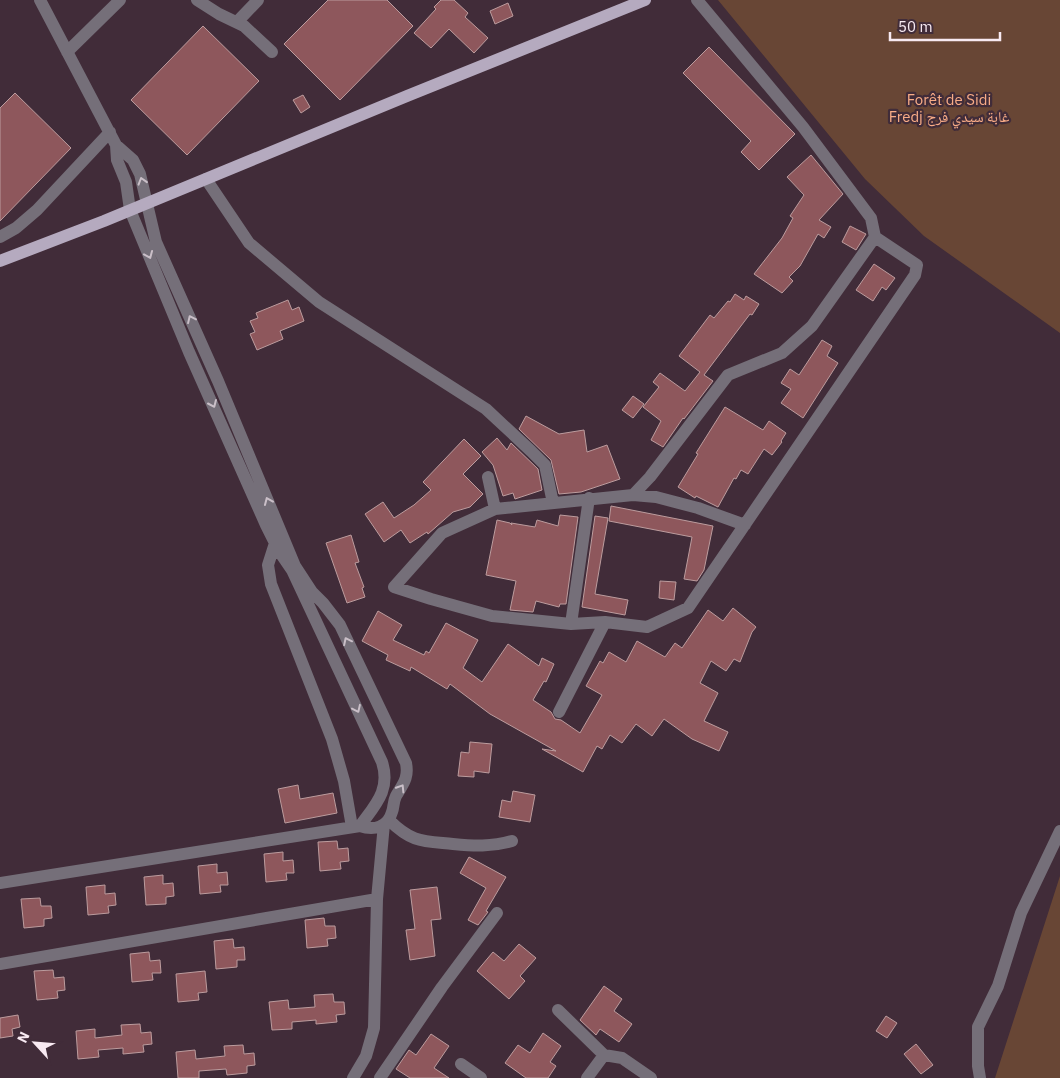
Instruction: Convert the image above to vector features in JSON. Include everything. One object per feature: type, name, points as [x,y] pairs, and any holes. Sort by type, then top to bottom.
[{"type":"main road","points":[[0,261],[645,0]]},
{"type":"street","points":[[40,0],[116,145],[117,160],[126,182],[130,210],[189,352],[275,543],[294,575],[384,770],[385,778],[382,794],[356,826]]},
{"type":"street","points":[[67,52],[120,0]]},
{"type":"street","points":[[197,0],[218,14],[237,22],[251,32],[272,52]]},
{"type":"street","points":[[237,22],[258,0]]},
{"type":"street","points":[[697,0],[803,127],[871,218],[875,237],[917,265],[915,276],[745,525],[688,608],[647,627],[606,622],[571,624],[492,616],[394,587],[442,533],[495,509],[574,502],[589,498],[633,495],[656,496],[698,508],[745,525]]},
{"type":"street","points":[[0,237],[16,228],[37,210],[110,132]]},
{"type":"street","points":[[0,883],[356,826],[372,829],[386,822],[392,814],[395,798],[405,782],[406,763],[340,624],[312,592],[295,566],[218,381],[156,242],[150,223],[143,183],[137,167],[128,155],[116,145]]},
{"type":"street","points":[[206,179],[249,243],[305,290],[320,302],[486,409],[545,465],[553,503]]},
{"type":"street","points":[[633,495],[650,477],[728,375],[782,353],[812,326],[875,237]]},
{"type":"street","points":[[189,352],[203,347]]},
{"type":"street","points":[[204,386],[218,381]]},
{"type":"street","points":[[488,477],[495,509]]},
{"type":"street","points":[[571,624],[589,498]]},
{"type":"street","points":[[275,543],[268,566],[271,584],[332,738],[356,826]]},
{"type":"street","points":[[559,712],[606,622]]},
{"type":"street","points":[[386,822],[404,833],[429,843],[483,847],[512,841]]},
{"type":"street","points":[[352,1078],[366,1056],[374,1028],[377,899],[386,822]]},
{"type":"street","points":[[980,1078],[978,1066],[978,1027],[998,986],[1021,913],[1060,831]]},
{"type":"street","points":[[0,964],[377,899]]},
{"type":"street","points":[[380,1078],[442,986],[497,913]]},
{"type":"street","points":[[558,1010],[604,1055],[622,1058],[651,1078]]},
{"type":"street","points":[[587,1078],[604,1055]]},
{"type":"street","points":[[461,1064],[481,1078]]},
{"type":"green space","name":"Forêt de Sidi Fredj غابة سيدي فرج","points":[[718,0],[1060,0],[1060,333],[924,236],[865,179]]},
{"type":"green space","points":[[1060,876],[1060,1078],[995,1078]]},
{"type":"building","points":[[328,0],[387,0],[413,26],[340,100],[284,44]]},
{"type":"building","points":[[441,0],[454,0],[468,13],[465,17],[488,38],[474,53],[449,29],[431,48],[414,33],[436,9],[434,7]]},
{"type":"building","points":[[508,3],[513,16],[495,24],[490,11]]},
{"type":"building","points":[[203,26],[259,81],[187,155],[131,100]]},
{"type":"building","points":[[709,47],[795,134],[759,170],[741,152],[751,141],[683,73]]},
{"type":"building","points":[[15,93],[71,148],[0,221],[0,108]]},
{"type":"building","points":[[303,95],[310,107],[301,113],[293,100]]},
{"type":"building","points":[[811,155],[843,194],[819,220],[831,227],[824,238],[818,234],[800,266],[789,277],[793,281],[782,293],[754,274],[782,238],[793,218],[790,216],[804,195],[787,177]]},
{"type":"building","points":[[850,226],[866,234],[856,250],[842,242]]},
{"type":"building","points":[[874,264],[895,278],[886,290],[882,287],[873,301],[856,290]]},
{"type":"building","points":[[735,294],[744,300],[746,296],[759,304],[704,375],[713,381],[683,418],[663,447],[651,440],[661,421],[643,407],[659,387],[653,382],[660,373],[685,391],[700,372],[679,356],[710,315],[714,318],[728,301],[730,302]]},
{"type":"building","points":[[288,300],[292,310],[299,307],[304,321],[280,331],[283,339],[257,350],[250,334],[255,332],[250,321],[258,318],[256,313]]},
{"type":"building","points":[[822,340],[832,346],[827,356],[838,363],[803,418],[781,403],[791,389],[781,383],[790,369],[799,375]]},
{"type":"building","points":[[633,396],[644,404],[633,418],[622,410]]},
{"type":"building","points":[[725,407],[763,430],[769,421],[786,433],[772,455],[764,449],[748,474],[741,470],[736,479],[734,478],[718,507],[696,496],[695,498],[678,487],[698,454],[696,453]]},
{"type":"building","points":[[526,416],[559,434],[584,430],[587,452],[607,445],[620,479],[581,492],[559,494],[551,460],[519,429]]},
{"type":"building","points":[[497,438],[507,450],[511,443],[538,469],[542,490],[515,499],[513,493],[503,496],[493,465],[482,452]]},
{"type":"building","points":[[464,439],[481,456],[463,474],[483,494],[470,507],[453,512],[428,534],[427,532],[410,543],[401,530],[384,542],[365,514],[383,502],[394,518],[414,505],[431,490],[423,482]]},
{"type":"building","points":[[611,506],[713,526],[704,570],[697,581],[684,579],[692,537],[609,521]]},
{"type":"building","points":[[560,515],[578,517],[566,604],[560,604],[559,607],[536,601],[533,612],[510,610],[516,581],[486,575],[497,520],[512,525],[511,523],[535,527],[537,520],[558,526]]},
{"type":"building","points":[[595,516],[608,518],[595,594],[628,600],[625,615],[582,607]]},
{"type":"building","points":[[351,535],[359,562],[355,563],[364,587],[362,588],[365,597],[347,603],[326,543]]},
{"type":"building","points":[[660,581],[676,582],[674,600],[659,598]]},
{"type":"building","points":[[733,608],[756,627],[752,632],[740,662],[734,659],[726,671],[711,661],[700,683],[718,693],[704,721],[728,732],[719,751],[692,739],[664,719],[652,736],[636,724],[622,743],[610,735],[602,749],[597,746],[583,772],[542,749],[556,751],[490,714],[450,684],[447,689],[411,667],[410,671],[386,660],[388,655],[362,641],[378,611],[402,625],[393,640],[424,655],[426,651],[429,653],[446,623],[478,640],[463,668],[482,682],[508,644],[539,666],[542,658],[554,664],[546,682],[544,681],[533,700],[551,712],[555,719],[561,720],[580,733],[602,695],[586,686],[600,661],[603,663],[609,652],[626,662],[637,641],[665,657],[675,643],[682,648],[708,610],[723,621]]},
{"type":"building","points":[[470,742],[492,744],[489,773],[474,771],[474,777],[458,776],[461,752],[469,753]]},
{"type":"building","points":[[298,785],[300,799],[333,793],[337,813],[285,823],[278,789]]},
{"type":"building","points":[[513,791],[535,795],[530,822],[499,817],[502,800],[511,802]]},
{"type":"building","points":[[337,841],[338,849],[348,848],[349,861],[340,862],[341,869],[320,871],[318,842]]},
{"type":"building","points":[[283,852],[283,861],[293,860],[294,873],[286,873],[287,880],[266,882],[264,854]]},
{"type":"building","points":[[469,857],[506,877],[486,911],[488,912],[478,925],[468,920],[486,888],[460,873]]},
{"type":"building","points":[[217,864],[217,873],[227,872],[228,885],[220,885],[221,892],[200,894],[198,866]]},
{"type":"building","points":[[163,875],[163,884],[173,883],[174,896],[166,897],[166,904],[146,905],[144,877]]},
{"type":"building","points":[[105,885],[105,894],[115,893],[116,905],[108,906],[109,913],[88,915],[86,887]]},
{"type":"building","points":[[437,887],[441,919],[431,920],[435,956],[410,960],[406,930],[415,929],[410,890]]},
{"type":"building","points":[[40,898],[41,906],[51,906],[52,918],[44,919],[44,926],[24,928],[21,899]]},
{"type":"building","points":[[324,918],[325,926],[335,926],[336,938],[327,939],[328,946],[307,948],[305,920]]},
{"type":"building","points":[[233,939],[234,948],[244,947],[245,960],[237,960],[237,967],[216,969],[214,941]]},
{"type":"building","points":[[519,944],[536,958],[520,976],[525,981],[509,999],[477,971],[493,952],[504,961]]},
{"type":"building","points":[[149,952],[150,961],[160,960],[161,973],[152,973],[153,980],[132,982],[130,954]]},
{"type":"building","points":[[53,970],[54,978],[64,977],[65,990],[57,991],[58,998],[37,1000],[34,971]]},
{"type":"building","points":[[205,971],[207,992],[198,993],[199,1000],[178,1002],[176,974]]},
{"type":"building","points":[[604,986],[622,999],[614,1011],[632,1024],[619,1042],[600,1029],[596,1035],[580,1020]]},
{"type":"building","points":[[333,994],[334,1002],[344,1002],[345,1014],[336,1015],[337,1022],[316,1024],[316,1020],[292,1022],[292,1029],[272,1030],[269,1002],[288,1000],[289,1009],[315,1007],[314,995]]},
{"type":"building","points":[[18,1015],[20,1027],[12,1029],[13,1036],[0,1038],[0,1018]]},
{"type":"building","points":[[886,1016],[897,1023],[887,1038],[876,1031]]},
{"type":"building","points":[[140,1024],[141,1033],[151,1032],[152,1044],[143,1045],[144,1052],[123,1054],[123,1048],[98,1050],[99,1057],[78,1059],[76,1031],[95,1029],[95,1038],[122,1035],[121,1025]]},
{"type":"building","points":[[543,1033],[561,1046],[550,1062],[556,1066],[548,1078],[526,1078],[505,1063],[518,1045],[530,1053]]},
{"type":"building","points":[[431,1034],[449,1046],[434,1068],[449,1078],[410,1078],[396,1069],[409,1050],[416,1055]]},
{"type":"building","points":[[916,1044],[933,1065],[921,1074],[904,1054]]},
{"type":"building","points":[[243,1045],[244,1054],[254,1053],[255,1065],[247,1066],[247,1073],[227,1075],[226,1069],[199,1071],[199,1078],[178,1078],[176,1052],[195,1050],[196,1059],[225,1056],[224,1046]]}]
